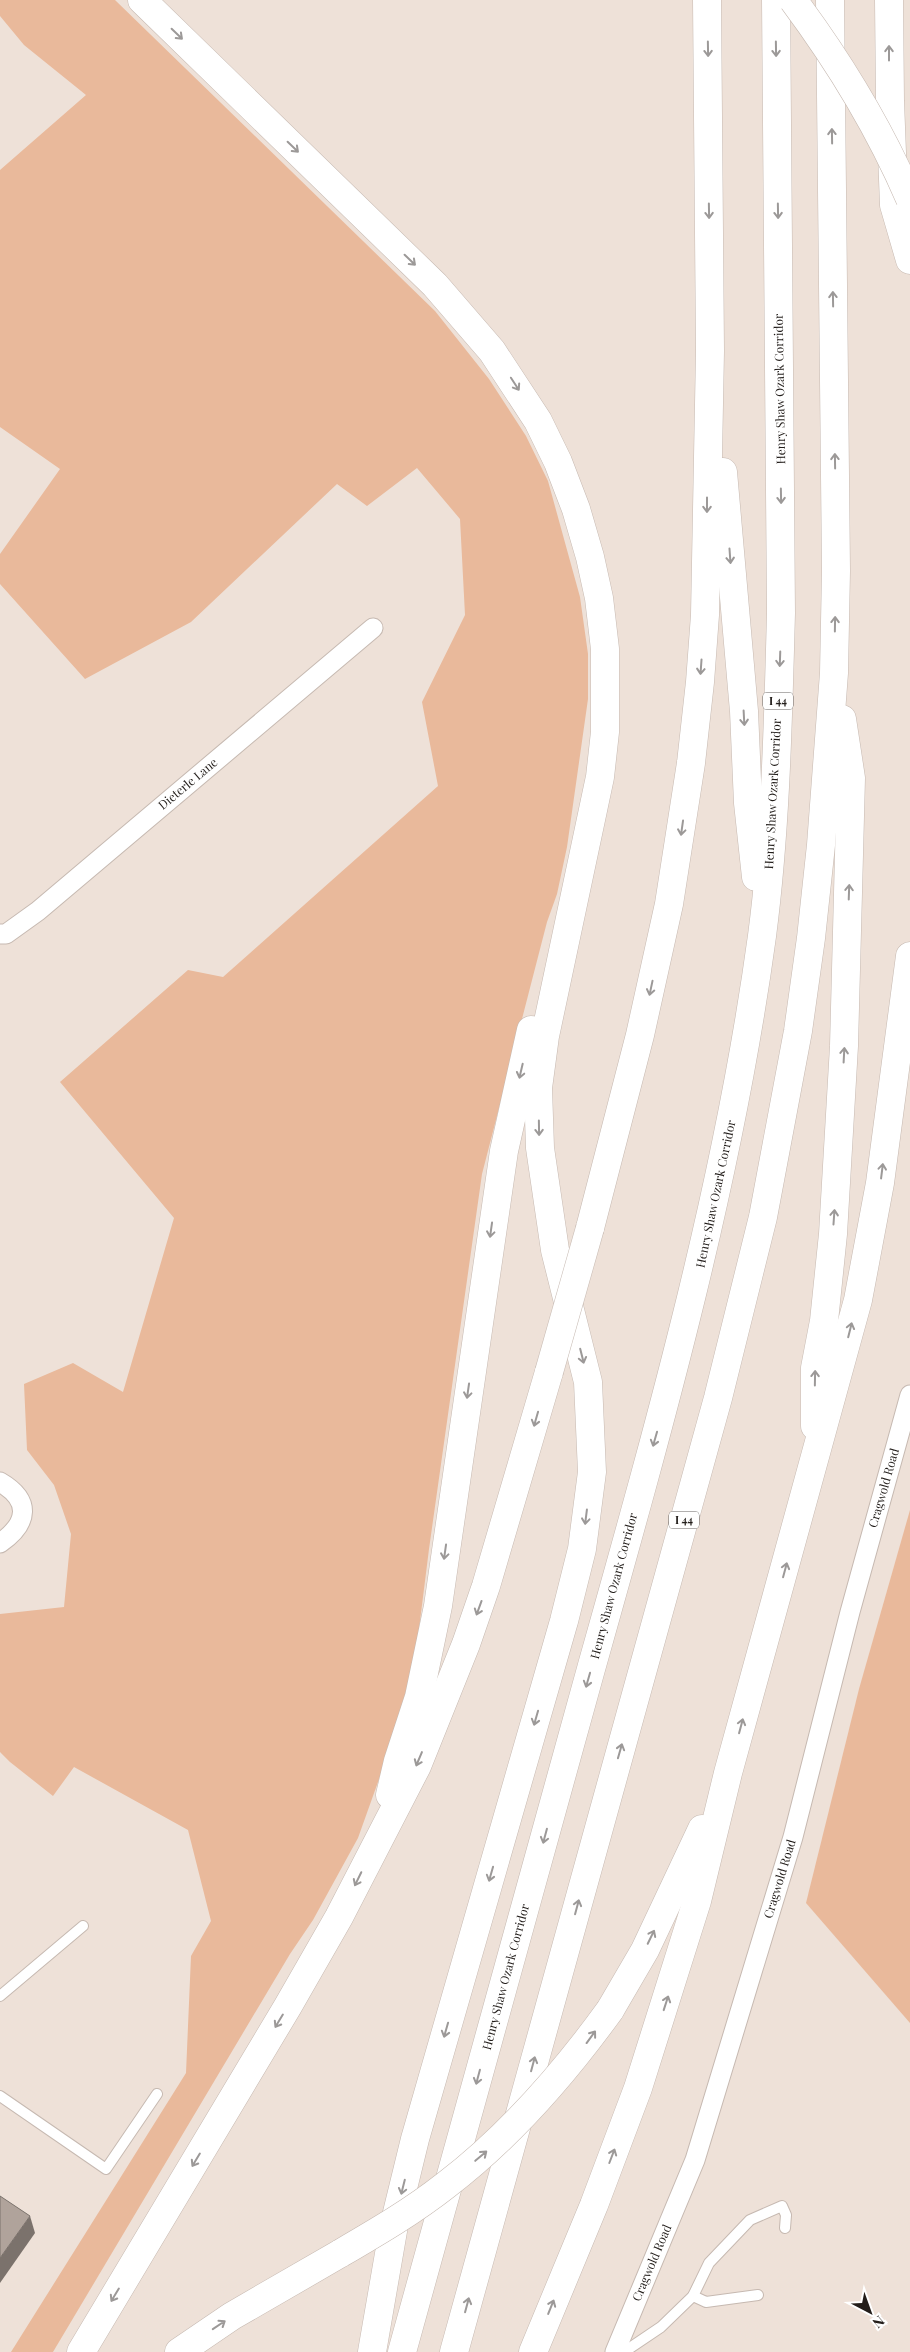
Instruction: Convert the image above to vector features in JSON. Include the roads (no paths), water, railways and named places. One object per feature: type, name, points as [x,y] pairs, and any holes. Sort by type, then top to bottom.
[{"type":"highway","points":[[142,0],[435,284],[492,351],[538,421],[562,472],[590,557],[599,598],[605,648],[605,732],[600,777],[545,1036],[538,1088],[540,1148],[555,1250],[588,1382],[592,1472],[582,1549],[564,1621],[415,2139],[394,2225],[372,2352]]},
{"type":"highway","points":[[81,2352],[288,2006],[339,1917],[417,1766],[466,1644],[506,1526],[590,1228],[646,1007],[669,904],[691,763],[705,615],[710,351],[707,0]]},
{"type":"highway","name":"Henry Shaw Ozark Corridor","points":[[402,2352],[689,1310],[734,1112],[763,932],[774,801],[781,613],[776,0]]},
{"type":"highway","points":[[793,0],[837,61],[868,111],[910,199]]},
{"type":"highway","name":"I 44","points":[[454,2352],[718,1398],[763,1217],[795,1050],[811,938],[822,835],[834,673],[836,561],[830,0]]},
{"type":"highway","points":[[889,0],[894,205],[910,260]]},
{"type":"highway","points":[[710,351],[744,711],[748,803],[763,932]]},
{"type":"highway","points":[[814,1462],[816,1368],[825,1312],[838,1162],[849,880],[851,778],[834,673]]},
{"type":"highway","points":[[380,1835],[398,1760],[419,1697],[438,1606],[494,1210],[513,1104],[540,991],[575,890]]},
{"type":"highway","points":[[533,2352],[610,2163],[658,2028],[697,1901],[728,1773],[858,1300],[880,1183],[910,956]]},
{"type":"highway","points":[[179,2352],[232,2316],[396,2221],[447,2185],[495,2144],[539,2100],[580,2052],[610,2010],[645,1950],[728,1773]]},
{"type":"street","name":"Dieterle Lane","points":[[0,934],[6,934],[38,911],[373,628]]},
{"type":"street","name":"Cragwold Road","points":[[615,2352],[695,2160],[793,1837],[850,1612],[910,1395]]},
{"type":"street","points":[[0,1482],[13,1490],[22,1501],[23,1514],[19,1527],[0,1543]]},
{"type":"lane","points":[[0,1996],[83,1926]]},
{"type":"lane","points":[[0,2096],[106,2169],[157,2094]]},
{"type":"lane","points":[[624,2352],[661,2327],[693,2296],[709,2263],[750,2220],[782,2206],[786,2216],[785,2228]]},
{"type":"lane","points":[[693,2296],[706,2302],[758,2295]]}]
